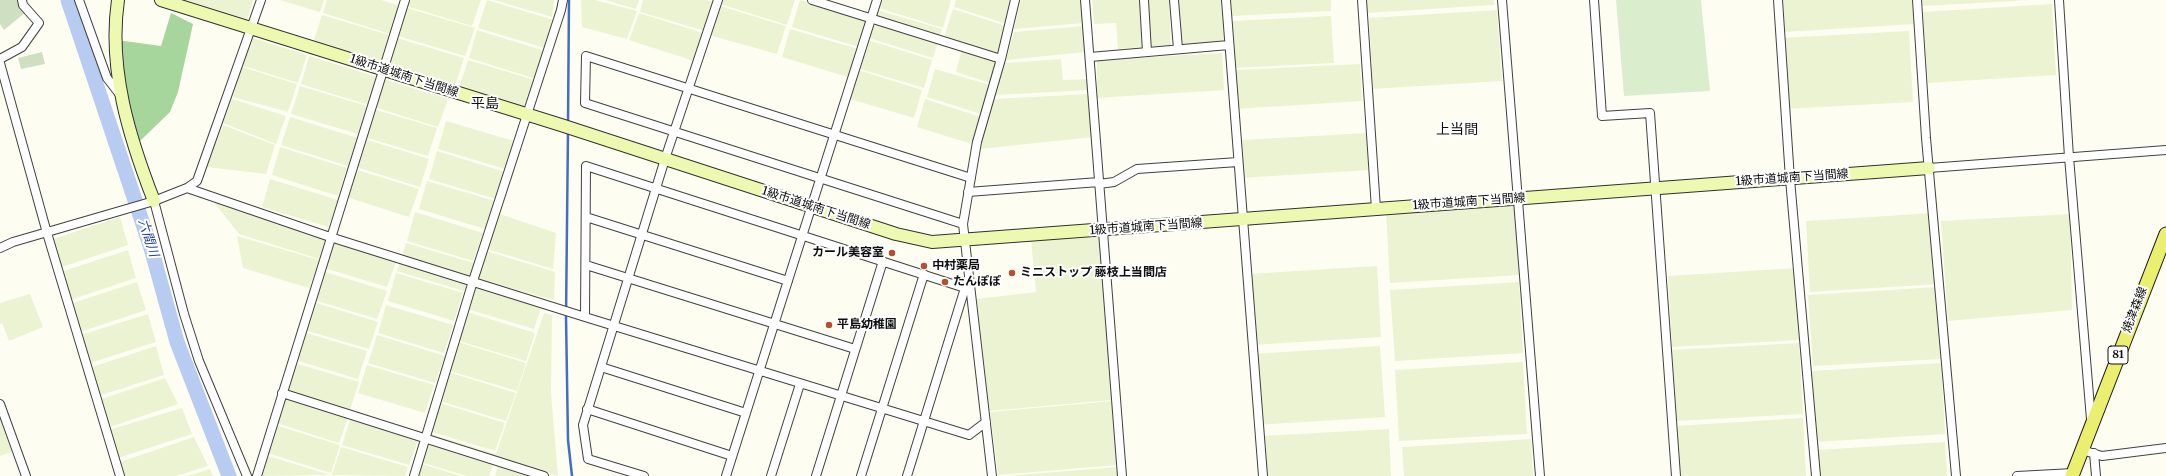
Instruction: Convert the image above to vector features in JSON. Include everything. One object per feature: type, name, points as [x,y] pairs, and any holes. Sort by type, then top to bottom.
[{"type":"main road","name":"焼津森線","points":[[2073,474],[2088,452],[2092,424],[2166,234]]},
{"type":"street","points":[[0,59],[22,47],[40,23],[23,5],[22,0]]},
{"type":"street","points":[[79,0],[107,78],[121,96]]},
{"type":"street","points":[[118,0],[115,23],[121,96],[136,155],[195,348],[247,476]]},
{"type":"street","name":"1級市道城南下当間線","points":[[161,0],[580,131],[665,160],[916,240],[932,242],[965,241],[1656,187],[1790,179],[2166,150]]},
{"type":"street","points":[[0,248],[13,242],[151,202],[187,188],[197,181],[261,0]]},
{"type":"street","points":[[256,476],[405,0]]},
{"type":"street","points":[[414,476],[473,281],[563,0]]},
{"type":"street","points":[[644,476],[588,459],[583,426],[674,131],[718,0]]},
{"type":"street","points":[[812,0],[1001,59]]},
{"type":"street","points":[[726,476],[877,0]]},
{"type":"street","points":[[992,476],[967,288],[963,224],[977,142],[1001,59],[1015,0]]},
{"type":"street","points":[[1085,0],[1122,476]]},
{"type":"street","points":[[1144,0],[1147,52]]},
{"type":"street","points":[[1174,0],[1178,50]]},
{"type":"street","points":[[1226,0],[1263,476]]},
{"type":"street","points":[[1362,0],[1376,209]]},
{"type":"street","points":[[1502,0],[1540,476]]},
{"type":"street","points":[[1594,0],[1602,116],[1650,113],[1676,476]]},
{"type":"street","points":[[1778,0],[1790,179],[1816,476]]},
{"type":"street","points":[[1917,0],[1929,168],[1956,476]]},
{"type":"street","points":[[2059,0],[2069,157],[2092,424]]},
{"type":"street","points":[[1090,57],[1229,45]]},
{"type":"street","points":[[963,224],[585,103],[586,56],[688,90],[971,178]]},
{"type":"street","points":[[0,63],[47,233],[120,476]]},
{"type":"street","points":[[968,192],[1114,182],[1137,170],[1238,162]]},
{"type":"street","points":[[585,317],[586,166],[967,288]]},
{"type":"street","points":[[187,188],[330,237],[882,410],[969,435],[986,422]]},
{"type":"street","points":[[586,217],[788,281]]},
{"type":"street","points":[[816,476],[883,261]]},
{"type":"street","points":[[586,265],[856,349]]},
{"type":"street","points":[[861,476],[924,274]]},
{"type":"street","points":[[906,476],[967,288]]},
{"type":"street","points":[[601,367],[746,413]]},
{"type":"street","points":[[771,476],[800,384]]},
{"type":"street","points":[[282,393],[544,476]]},
{"type":"street","points":[[0,404],[26,476]]},
{"type":"street","points":[[587,409],[732,456]]},
{"type":"street","points":[[2088,452],[2102,456],[2166,448]]},
{"type":"street","points":[[2088,452],[2096,476]]},
{"type":"street","points":[[2017,476],[2073,474]]},
{"type":"green space","points":[[0,0],[18,0],[26,12],[4,30],[0,24]]},
{"type":"green space","points":[[182,0],[253,0],[247,20]]},
{"type":"green space","points":[[280,0],[324,0],[320,12]]},
{"type":"green space","points":[[327,0],[381,0],[400,6],[390,34],[323,13]]},
{"type":"green space","points":[[407,0],[481,0],[472,26],[406,6]]},
{"type":"green space","points":[[487,0],[554,20],[545,48],[478,28]]},
{"type":"green space","points":[[494,0],[554,0],[552,17]]},
{"type":"green space","points":[[581,0],[595,0],[637,11],[627,39],[582,27]]},
{"type":"green space","points":[[605,0],[639,0],[636,9]]},
{"type":"green space","points":[[643,0],[707,0],[714,2],[705,31],[640,12]]},
{"type":"green space","points":[[721,0],[795,0],[787,25],[720,4]]},
{"type":"green space","points":[[800,0],[868,20],[859,47],[792,27]]},
{"type":"green space","points":[[881,0],[951,0],[943,28],[879,8]]},
{"type":"green space","points":[[956,0],[1012,0],[1007,24],[954,7]]},
{"type":"green space","points":[[1021,0],[1082,0],[1084,23],[1014,29]]},
{"type":"green space","points":[[1092,0],[1140,0],[1143,47],[1118,49],[1116,23],[1094,24]]},
{"type":"green space","points":[[1147,0],[1169,0],[1171,48],[1151,49]]},
{"type":"green space","points":[[1178,0],[1221,0],[1224,42],[1181,46]]},
{"type":"green space","points":[[1231,0],[1331,0],[1331,11],[1232,16]]},
{"type":"green space","points":[[1365,0],[1494,0],[1494,5],[1366,13]]},
{"type":"green space","points":[[1616,0],[1701,0],[1710,91],[1624,96]]},
{"type":"green space","points":[[1783,0],[1912,0],[1914,24],[1785,32]]},
{"type":"green space","points":[[1922,0],[2030,0],[1923,6]]},
{"type":"green space","points":[[2052,4],[2056,75],[1928,83],[1923,12]]},
{"type":"green space","points":[[720,6],[786,26],[777,54],[709,35]]},
{"type":"green space","points":[[407,8],[475,28],[465,56],[398,36]]},
{"type":"green space","points":[[953,9],[1006,26],[999,54],[944,37]]},
{"type":"green space","points":[[877,10],[942,29],[933,58],[869,38]]},
{"type":"green space","points":[[1497,10],[1502,81],[1373,89],[1369,18]]},
{"type":"green space","points":[[171,13],[193,24],[178,92],[170,112],[140,141],[128,104],[117,40],[161,46]]},
{"type":"green space","points":[[639,13],[703,33],[694,61],[629,40]]},
{"type":"green space","points":[[322,15],[389,35],[380,63],[313,43]]},
{"type":"green space","points":[[1331,16],[1334,63],[1234,68],[1232,21]]},
{"type":"green space","points":[[1084,26],[1086,52],[1006,60],[1014,32]]},
{"type":"green space","points":[[790,29],[858,49],[848,77],[782,57]]},
{"type":"green space","points":[[477,30],[545,51],[536,79],[469,58]]},
{"type":"green space","points":[[1909,31],[1913,102],[1785,109],[1781,38]]},
{"type":"green space","points":[[253,38],[307,55],[298,83],[243,66]]},
{"type":"green space","points":[[397,38],[464,58],[455,86],[388,66]]},
{"type":"green space","points":[[868,40],[932,60],[924,88],[860,69]]},
{"type":"green space","points":[[962,48],[998,58],[990,83],[956,72]]},
{"type":"green space","points":[[42,52],[45,64],[21,69],[18,58]]},
{"type":"green space","points":[[1222,53],[1224,90],[1097,98],[1097,60]]},
{"type":"green space","points":[[309,56],[377,77],[368,105],[301,84]]},
{"type":"green space","points":[[1061,59],[1063,80],[1089,79],[1090,90],[996,95],[1005,63]]},
{"type":"green space","points":[[468,60],[535,80],[526,108],[459,88]]},
{"type":"green space","points":[[1360,64],[1362,101],[1235,109],[1235,70]]},
{"type":"green space","points":[[242,67],[297,84],[288,112],[233,97]]},
{"type":"green space","points":[[935,69],[990,85],[981,114],[927,97]]},
{"type":"green space","points":[[858,70],[922,90],[914,118],[850,99]]},
{"type":"green space","points":[[380,78],[448,99],[438,127],[371,106]]},
{"type":"green space","points":[[300,86],[367,106],[358,134],[291,114]]},
{"type":"green space","points":[[1089,94],[1093,137],[980,149],[994,99]]},
{"type":"green space","points":[[232,99],[286,116],[276,144],[223,123]]},
{"type":"green space","points":[[925,99],[981,117],[972,144],[917,127]]},
{"type":"green space","points":[[370,108],[437,128],[428,156],[361,136]]},
{"type":"green space","points":[[290,117],[358,138],[348,166],[281,145]]},
{"type":"green space","points":[[446,121],[514,141],[505,169],[438,149]]},
{"type":"green space","points":[[223,125],[275,145],[266,174],[206,167]]},
{"type":"green space","points":[[1367,133],[1368,170],[1242,178],[1242,140]]},
{"type":"green space","points":[[361,138],[429,159],[420,187],[353,166]]},
{"type":"green space","points":[[280,147],[347,168],[338,196],[272,175]]},
{"type":"green space","points":[[437,151],[505,172],[496,199],[429,179]]},
{"type":"green space","points":[[351,168],[419,189],[409,217],[343,196]]},
{"type":"green space","points":[[270,179],[338,200],[328,227],[262,207]]},
{"type":"green space","points":[[427,181],[495,201],[485,229],[419,209]]},
{"type":"green space","points":[[209,196],[260,216],[328,231],[319,259],[239,234]]},
{"type":"green space","points":[[1514,204],[1519,275],[1390,283],[1386,212]]},
{"type":"green space","points":[[415,212],[483,233],[473,261],[407,241]]},
{"type":"green space","points":[[497,213],[556,233],[553,269],[487,249]]},
{"type":"green space","points":[[1934,213],[1939,284],[1810,292],[1806,221]]},
{"type":"green space","points":[[2070,214],[2072,310],[1948,321],[1941,221]]},
{"type":"green space","points":[[120,217],[128,245],[62,267],[53,239]]},
{"type":"green space","points":[[237,236],[319,260],[309,288],[243,268]]},
{"type":"green space","points":[[1099,237],[1112,400],[989,411],[976,299],[1036,292],[1031,240]]},
{"type":"green space","points":[[329,238],[397,259],[387,287],[321,267]]},
{"type":"green space","points":[[406,243],[474,263],[464,291],[397,271]]},
{"type":"green space","points":[[128,250],[136,278],[70,300],[61,272]]},
{"type":"green space","points":[[486,251],[555,272],[554,300],[477,279]]},
{"type":"green space","points":[[1377,266],[1381,337],[1253,345],[1249,274]]},
{"type":"green space","points":[[1796,268],[1801,340],[1672,347],[1668,276]]},
{"type":"green space","points":[[319,270],[387,291],[377,319],[311,299]]},
{"type":"green space","points":[[396,273],[463,293],[454,321],[388,301]]},
{"type":"green space","points":[[476,281],[543,301],[534,329],[467,309]]},
{"type":"green space","points":[[137,282],[146,310],[80,332],[70,304]]},
{"type":"green space","points":[[1519,282],[1523,353],[1395,361],[1390,290]]},
{"type":"green space","points":[[1937,287],[1941,359],[1813,366],[1808,295]]},
{"type":"green space","points":[[30,294],[43,327],[9,341],[2,323],[0,324],[0,303]]},
{"type":"green space","points":[[310,301],[378,322],[369,349],[301,329]]},
{"type":"green space","points":[[386,305],[453,325],[444,353],[378,333]]},
{"type":"green space","points":[[467,312],[535,333],[526,361],[459,341]]},
{"type":"green space","points":[[544,313],[552,315],[551,394],[558,476],[496,456],[489,476],[467,476],[420,462],[428,433],[496,454]]},
{"type":"green space","points":[[148,314],[156,342],[90,363],[81,335]]},
{"type":"green space","points":[[300,331],[367,351],[358,379],[292,359]]},
{"type":"green space","points":[[377,335],[445,356],[435,383],[368,363]]},
{"type":"green space","points":[[458,342],[526,363],[517,391],[450,371]]},
{"type":"green space","points":[[1799,343],[1803,414],[1675,421],[1670,350]]},
{"type":"green space","points":[[156,346],[164,375],[98,396],[89,368]]},
{"type":"green space","points":[[1380,346],[1385,417],[1256,425],[1252,354]]},
{"type":"green space","points":[[291,362],[359,382],[350,410],[283,390]]},
{"type":"green space","points":[[1523,362],[1527,434],[1399,441],[1395,370]]},
{"type":"green space","points":[[1941,363],[1945,434],[1816,442],[1812,371]]},
{"type":"green space","points":[[367,365],[434,385],[425,413],[358,393]]},
{"type":"green space","points":[[448,372],[516,393],[506,421],[440,401]]},
{"type":"green space","points":[[165,378],[178,404],[107,428],[98,400]]},
{"type":"green space","points":[[281,394],[349,415],[339,443],[273,422]]},
{"type":"green space","points":[[1112,401],[1118,465],[998,475],[990,412]]},
{"type":"green space","points":[[437,402],[505,423],[495,451],[429,431]]},
{"type":"green space","points":[[182,408],[192,434],[118,458],[109,430]]},
{"type":"green space","points":[[0,416],[12,452],[0,456]]},
{"type":"green space","points":[[351,417],[419,438],[409,465],[342,445]]},
{"type":"green space","points":[[1803,418],[1806,476],[1677,476],[1674,426]]},
{"type":"green space","points":[[272,424],[340,445],[331,473],[264,452]]},
{"type":"green space","points":[[1389,429],[1391,476],[1262,476],[1260,436]]},
{"type":"green space","points":[[194,437],[208,466],[176,476],[121,476],[117,463]]},
{"type":"green space","points":[[1531,439],[1533,476],[1404,476],[1402,447]]},
{"type":"green space","points":[[1945,442],[1947,476],[1818,476],[1817,450]]},
{"type":"green space","points":[[341,447],[408,467],[405,476],[332,475]]},
{"type":"green space","points":[[262,454],[330,475],[256,476]]},
{"type":"green space","points":[[419,463],[461,476],[415,476]]},
{"type":"green space","points":[[498,466],[530,476],[495,476]]},
{"type":"green space","points":[[1118,467],[1119,476],[1006,476]]},
{"type":"green space","points":[[210,469],[213,476],[188,476]]},
{"type":"waterway","name":"六間川","points":[[68,0],[151,248],[177,342],[229,476]]},
{"type":"waterway","points":[[568,123],[569,0]]},
{"type":"waterway","points":[[568,130],[566,317],[568,440],[572,476]]},
{"type":"place","name":"カール美容室","points":[[892,253]]},
{"type":"place","name":"中村薬局","points":[[924,266]]},
{"type":"place","name":"ミニストップ 藤枝上当間店","points":[[1012,273]]},
{"type":"place","name":"たんぽぽ","points":[[945,282]]},
{"type":"place","name":"平島幼稚園","points":[[829,325]]},
{"type":"district","name":"平島","points":[[485,104]]},
{"type":"district","name":"上当間","points":[[1457,130]]}]
